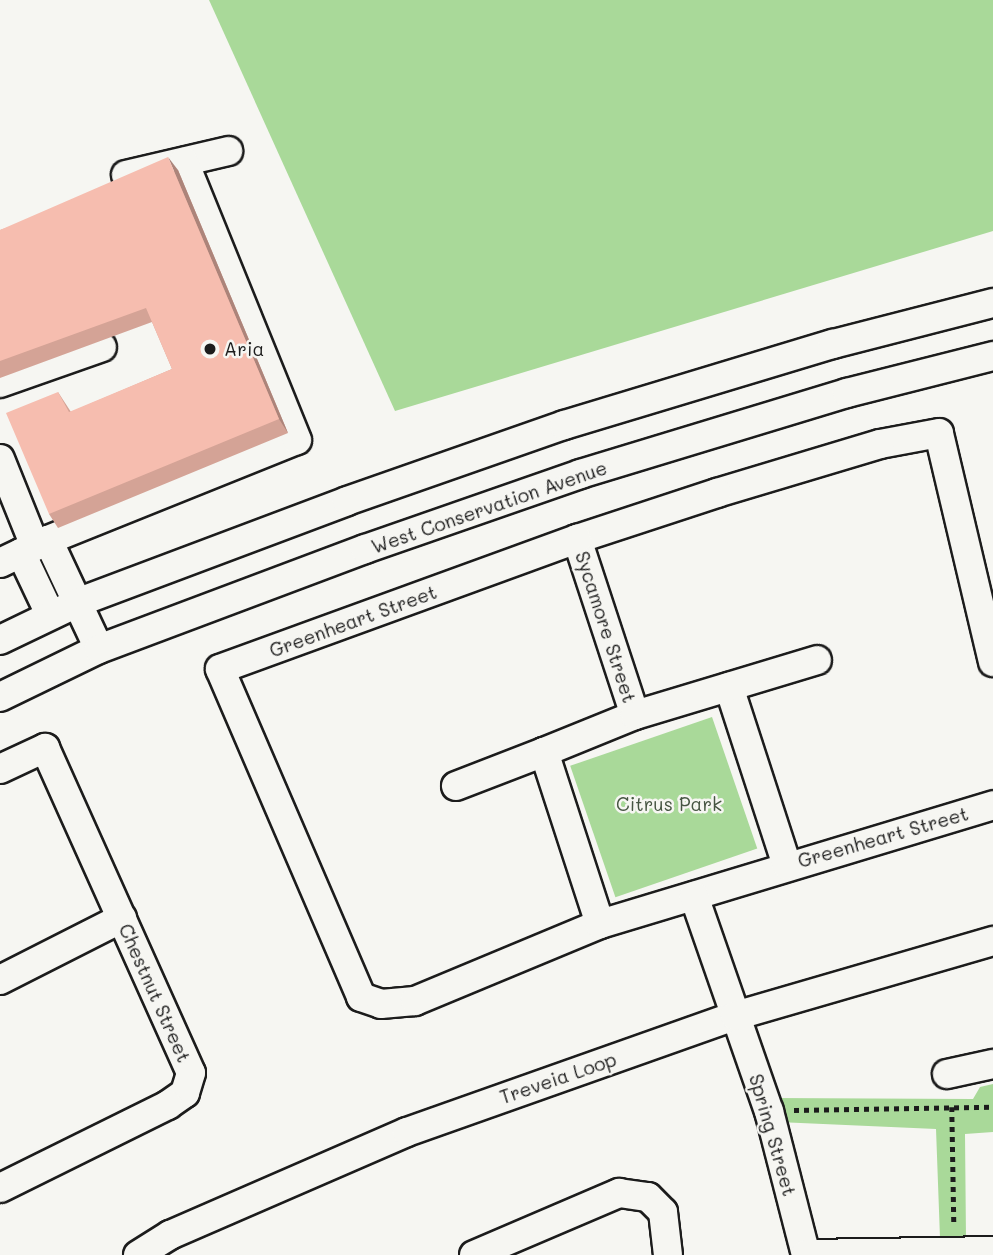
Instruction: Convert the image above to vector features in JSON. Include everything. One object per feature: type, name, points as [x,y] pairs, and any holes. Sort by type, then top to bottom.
[{"type":"street","points":[[126,174],[228,151]]},
{"type":"street","points":[[26,550],[297,440],[184,162]]},
{"type":"street","points":[[0,640],[79,602],[347,501],[564,425],[833,344],[993,303]]},
{"type":"street","points":[[0,383],[102,346]]},
{"type":"street","name":"West Conservation Avenue","points":[[0,697],[99,649],[365,549],[580,474],[847,393],[993,356]]},
{"type":"street","name":"Greenheart Street","points":[[993,662],[939,433],[880,444],[717,493],[577,539],[220,669],[361,997],[381,1004],[415,1001],[600,924],[993,805]]},
{"type":"street","points":[[0,459],[26,550],[50,614]]},
{"type":"street","name":"Sycamore Street","points":[[577,539],[635,715]]},
{"type":"street","points":[[26,550],[79,602],[99,649]]},
{"type":"street","name":"Sycamore Street","points":[[456,786],[635,715],[817,660]]},
{"type":"street","points":[[729,687],[788,866]]},
{"type":"street","name":"Chestnut Street","points":[[0,769],[44,748],[191,1073],[185,1093],[169,1105],[0,1188]]},
{"type":"street","points":[[544,752],[600,924]]},
{"type":"street","points":[[694,896],[735,1016]]},
{"type":"street","points":[[0,980],[122,918]]},
{"type":"street","name":"Treveia Loop","points":[[138,1255],[170,1235],[407,1132],[735,1016],[993,941]]},
{"type":"street","name":"Spring Street","points":[[735,1016],[769,1111],[806,1255]]},
{"type":"street","points":[[947,1074],[993,1064]]},
{"type":"street","points":[[474,1255],[619,1193],[648,1197],[663,1212],[668,1255]]},
{"type":"street","points":[[806,1255],[993,1251]]},
{"type":"path","points":[[953,1107],[955,1252]]},
{"type":"path","points":[[769,1111],[993,1107]]},
{"type":"green space","points":[[209,0],[993,0],[993,231],[395,411]]},
{"type":"green space","name":"Citrus Park","points":[[712,717],[757,848],[615,897],[570,766]]},
{"type":"green space","points":[[993,1084],[993,1132],[965,1134],[966,1239],[940,1238],[936,1129],[778,1122],[772,1098],[973,1099],[980,1087]]},
{"type":"building","name":"Aria","points":[[168,157],[279,419],[49,514],[6,413],[58,392],[69,412],[172,369],[146,308],[0,361],[0,230]]},
{"type":"place","name":"Aria","points":[[210,349]]}]
